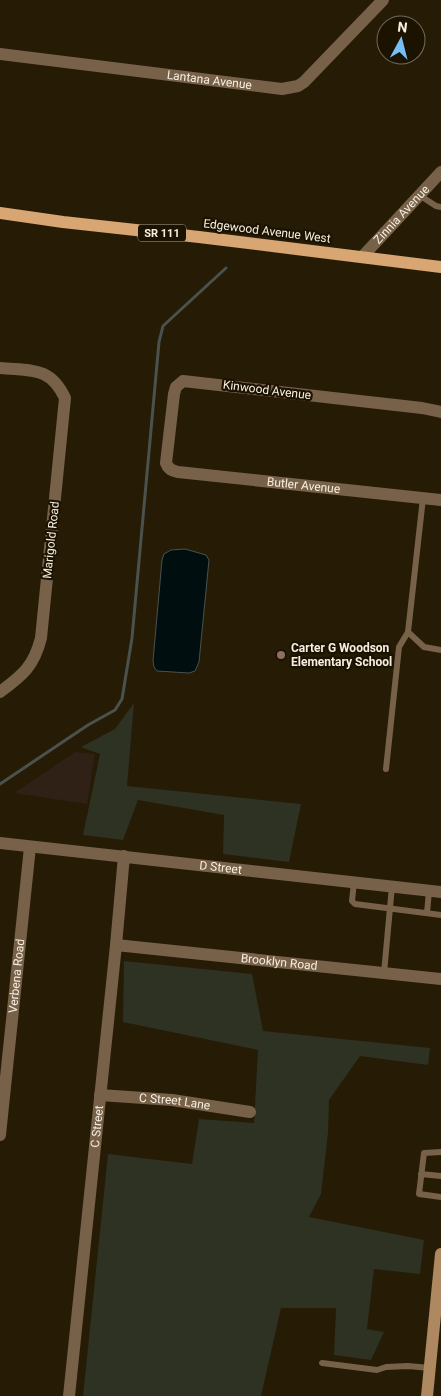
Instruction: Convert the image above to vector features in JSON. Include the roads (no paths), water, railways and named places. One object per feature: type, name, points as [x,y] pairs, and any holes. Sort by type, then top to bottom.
[{"type":"main road","name":"Edgewood Avenue West","points":[[0,213],[441,268]]},
{"type":"main road","points":[[427,1396],[441,1254]]},
{"type":"street","name":"Lantana Avenue","points":[[0,54],[290,89],[304,82],[383,0]]},
{"type":"street","name":"Zinnia Avenue","points":[[362,257],[441,172]]},
{"type":"street","name":"Marigold Road","points":[[0,368],[36,371],[52,377],[65,398],[41,638],[30,666],[0,692]]},
{"type":"street","name":"Kinwood Avenue","points":[[168,467],[166,456],[174,394],[178,383],[183,381],[422,408],[441,412]]},
{"type":"street","name":"Butler Avenue","points":[[168,467],[172,471],[178,472],[441,500]]},
{"type":"street","name":"D Street","points":[[0,843],[435,891]]},
{"type":"street","name":"Verbena Road","points":[[0,1135],[30,847]]},
{"type":"street","name":"C Street","points":[[69,1396],[124,856]]},
{"type":"street","name":"Brooklyn Road","points":[[116,945],[441,980]]},
{"type":"street","name":"C Street Lane","points":[[100,1095],[172,1100],[250,1112]]},
{"type":"lane","points":[[419,195],[436,206],[441,207]]},
{"type":"lane","points":[[386,769],[399,647],[408,632],[423,498]]},
{"type":"lane","points":[[408,632],[424,647],[441,650]]},
{"type":"lane","points":[[354,882],[352,901],[355,904],[441,915]]},
{"type":"lane","points":[[384,974],[392,886]]},
{"type":"lane","points":[[427,913],[435,891]]},
{"type":"lane","points":[[441,1152],[424,1152],[419,1194],[441,1197]]},
{"type":"lane","points":[[421,1174],[441,1176]]},
{"type":"lane","points":[[322,1363],[377,1370],[386,1367],[408,1366],[430,1368]]},
{"type":"waterway","points":[[0,784],[88,725],[115,710],[122,699],[132,638],[159,342],[163,326],[226,268]]},
{"type":"place","name":"Carter G Woodson Elementary School","points":[[281,655]]}]
